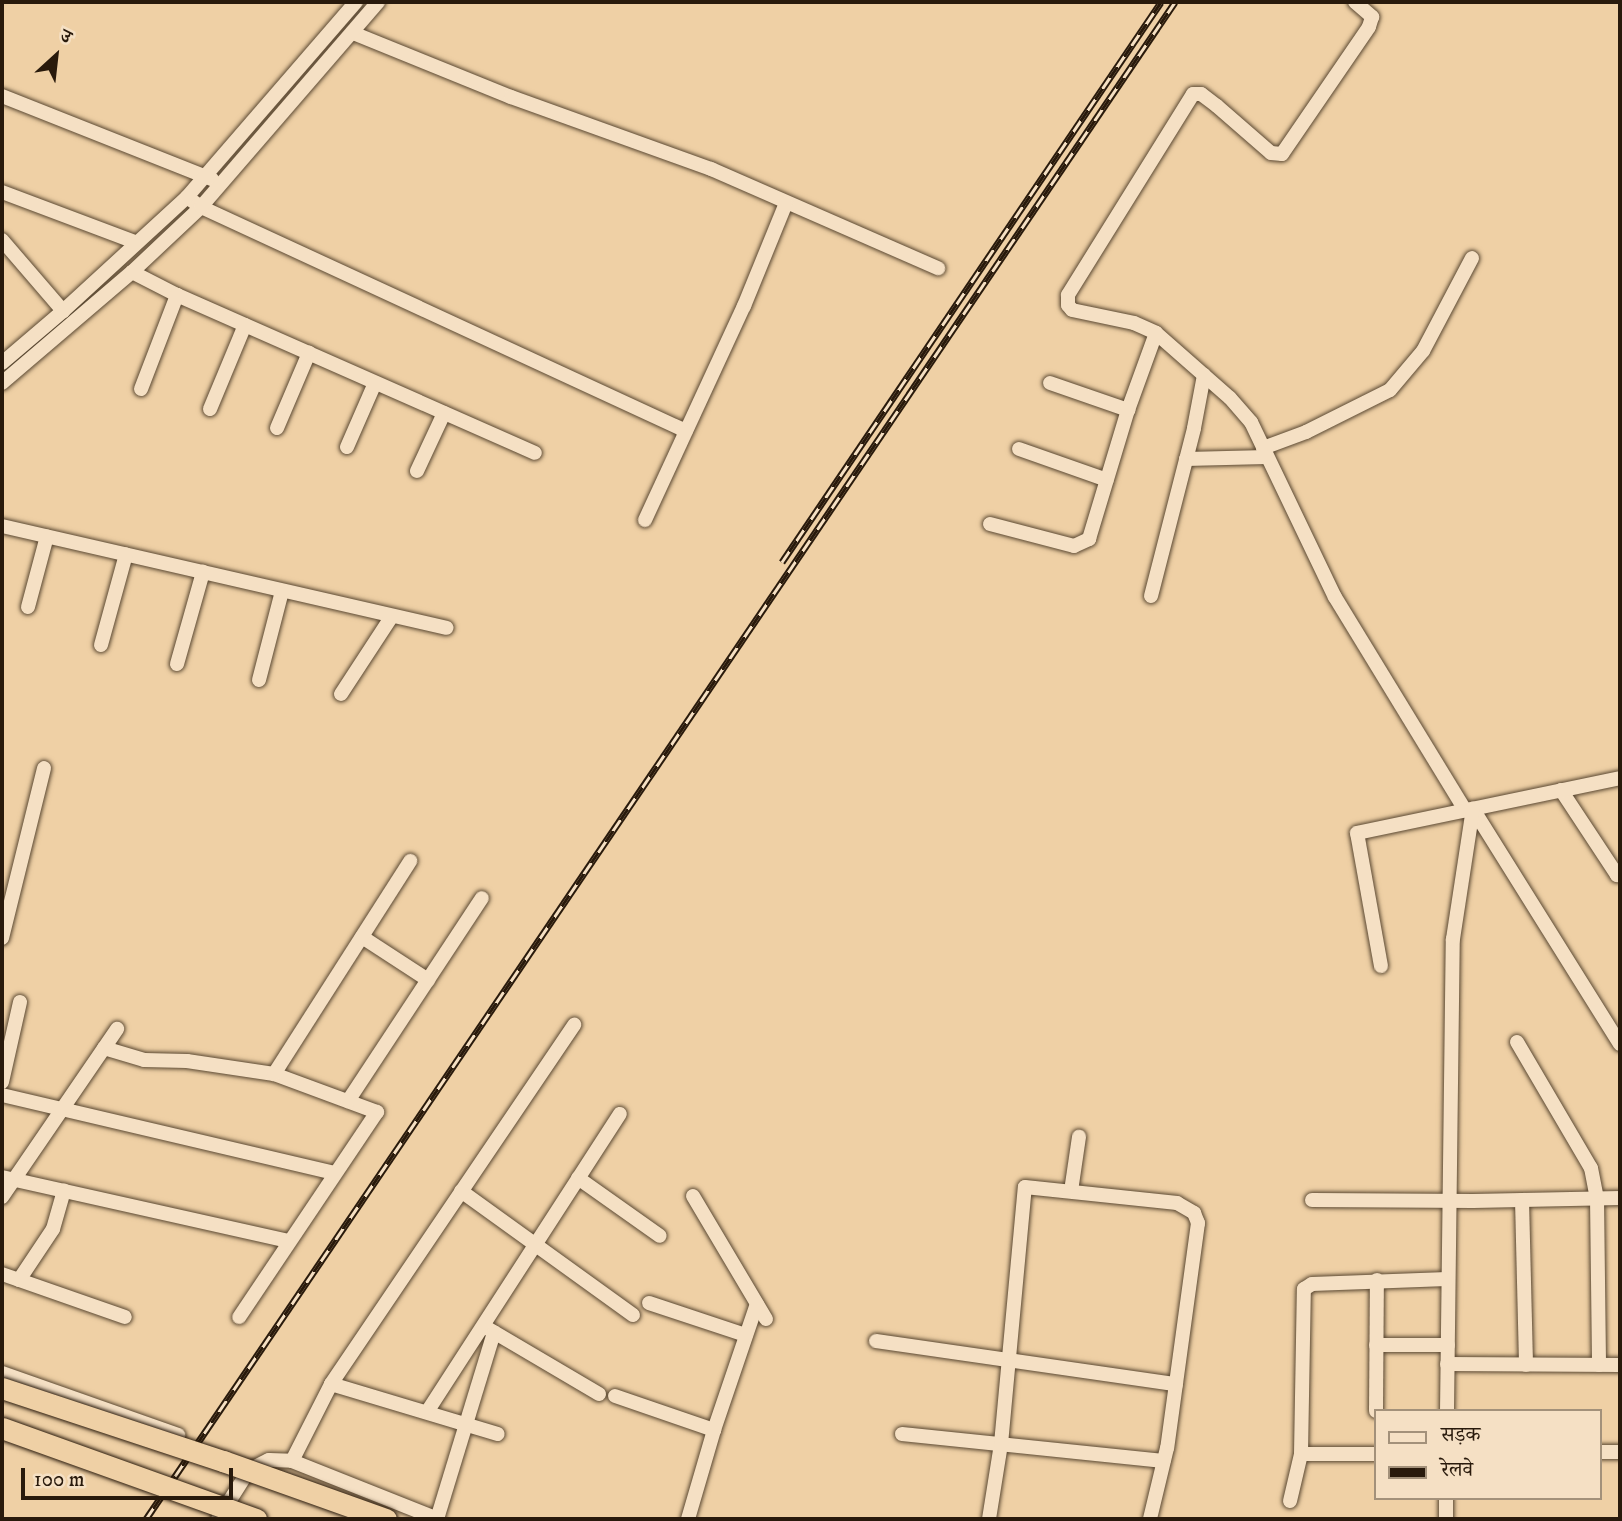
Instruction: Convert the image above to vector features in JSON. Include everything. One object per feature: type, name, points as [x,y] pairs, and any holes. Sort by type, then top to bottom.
[{"type":"highway","points":[[2,1388],[223,1461],[386,1519]]},
{"type":"highway","points":[[2,1428],[256,1519]]},
{"type":"street","points":[[2,362],[64,311],[135,242],[187,197],[356,2]]},
{"type":"street","points":[[2,383],[132,272],[201,207],[378,2]]},
{"type":"street","points":[[1355,2],[1372,17],[1370,27],[1287,150],[1277,155],[1271,153],[1217,106],[1201,94],[1193,94],[1068,295],[1068,305],[1072,310],[1134,323],[1156,333],[1205,375],[1251,422],[1335,597],[1620,1044]]},
{"type":"street","points":[[353,33],[511,97],[711,169],[938,268]]},
{"type":"street","points":[[2,96],[207,176],[220,185]]},
{"type":"street","points":[[2,192],[135,242]]},
{"type":"street","points":[[187,197],[201,207],[686,431]]},
{"type":"street","points":[[645,520],[753,287],[786,203]]},
{"type":"street","points":[[2,240],[64,311]]},
{"type":"street","points":[[1186,459],[1265,453],[1390,390],[1423,351],[1472,258]]},
{"type":"street","points":[[132,272],[177,295],[535,453]]},
{"type":"street","points":[[141,389],[177,295]]},
{"type":"street","points":[[210,409],[245,325]]},
{"type":"street","points":[[990,524],[1074,546],[1082,545],[1089,539],[1128,410],[1156,333]]},
{"type":"street","points":[[277,428],[309,353]]},
{"type":"street","points":[[1151,596],[1205,375]]},
{"type":"street","points":[[347,447],[375,383]]},
{"type":"street","points":[[1050,383],[1128,410]]},
{"type":"street","points":[[417,471],[444,413]]},
{"type":"street","points":[[1019,449],[1107,480]]},
{"type":"street","points":[[2,526],[446,628]]},
{"type":"street","points":[[28,607],[47,536]]},
{"type":"street","points":[[101,645],[126,554]]},
{"type":"street","points":[[177,664],[203,572]]},
{"type":"street","points":[[259,680],[282,590]]},
{"type":"street","points":[[341,694],[392,616]]},
{"type":"street","points":[[2,938],[44,768]]},
{"type":"street","points":[[1381,966],[1357,833],[1620,778]]},
{"type":"street","points":[[1561,790],[1619,876]]},
{"type":"street","points":[[1447,1409],[1452,939],[1469,810]]},
{"type":"street","points":[[274,1074],[410,861]]},
{"type":"street","points":[[348,1101],[482,898]]},
{"type":"street","points":[[362,937],[428,980]]},
{"type":"street","points":[[2,1082],[8,1029],[20,1002]]},
{"type":"street","points":[[292,1461],[331,1384],[574,1025]]},
{"type":"street","points":[[2,1197],[8,1178],[62,1109],[117,1029]]},
{"type":"street","points":[[1517,1042],[1581,1146],[1591,1168],[1597,1198],[1600,1365]]},
{"type":"street","points":[[104,1048],[144,1060],[187,1061],[274,1074],[377,1112],[239,1317]]},
{"type":"street","points":[[2,1095],[335,1173]]},
{"type":"street","points":[[426,1412],[488,1329],[535,1245],[620,1114]]},
{"type":"street","points":[[1071,1191],[1079,1137]]},
{"type":"street","points":[[8,1178],[289,1241]]},
{"type":"street","points":[[578,1178],[660,1236]]},
{"type":"street","points":[[989,1519],[1001,1444],[1025,1187],[1177,1203],[1194,1213],[1198,1223],[1164,1461],[1150,1519]]},
{"type":"street","points":[[19,1280],[53,1229],[64,1191]]},
{"type":"street","points":[[461,1191],[633,1315]]},
{"type":"street","points":[[692,1196],[766,1320]]},
{"type":"street","points":[[1312,1200],[1620,1198]]},
{"type":"street","points":[[1522,1200],[1527,1365]]},
{"type":"street","points":[[2,1274],[125,1317]]},
{"type":"street","points":[[1290,1501],[1301,1454],[1301,1297],[1304,1289],[1312,1284],[1447,1279]]},
{"type":"street","points":[[1376,1409],[1377,1280]]},
{"type":"street","points":[[649,1303],[746,1335]]},
{"type":"street","points":[[688,1519],[714,1430],[757,1304]]},
{"type":"street","points":[[488,1329],[599,1394]]},
{"type":"street","points":[[218,1519],[242,1478],[258,1464],[269,1460],[292,1461],[438,1519],[488,1329]]},
{"type":"street","points":[[876,1341],[1176,1384]]},
{"type":"street","points":[[1376,1345],[1448,1345]]},
{"type":"street","points":[[1447,1364],[1620,1365]]},
{"type":"street","points":[[2,1373],[258,1464]]},
{"type":"street","points":[[331,1384],[498,1434]]},
{"type":"street","points":[[615,1396],[714,1430]]},
{"type":"street","points":[[902,1434],[1164,1461]]},
{"type":"street","points":[[1601,1452],[1620,1452]]},
{"type":"street","points":[[1301,1454],[1374,1454]]},
{"type":"street","points":[[1446,1500],[1446,1519]]},
{"type":"railway","points":[[782,562],[1161,2]]},
{"type":"railway","points":[[146,1519],[1175,2]]}]
